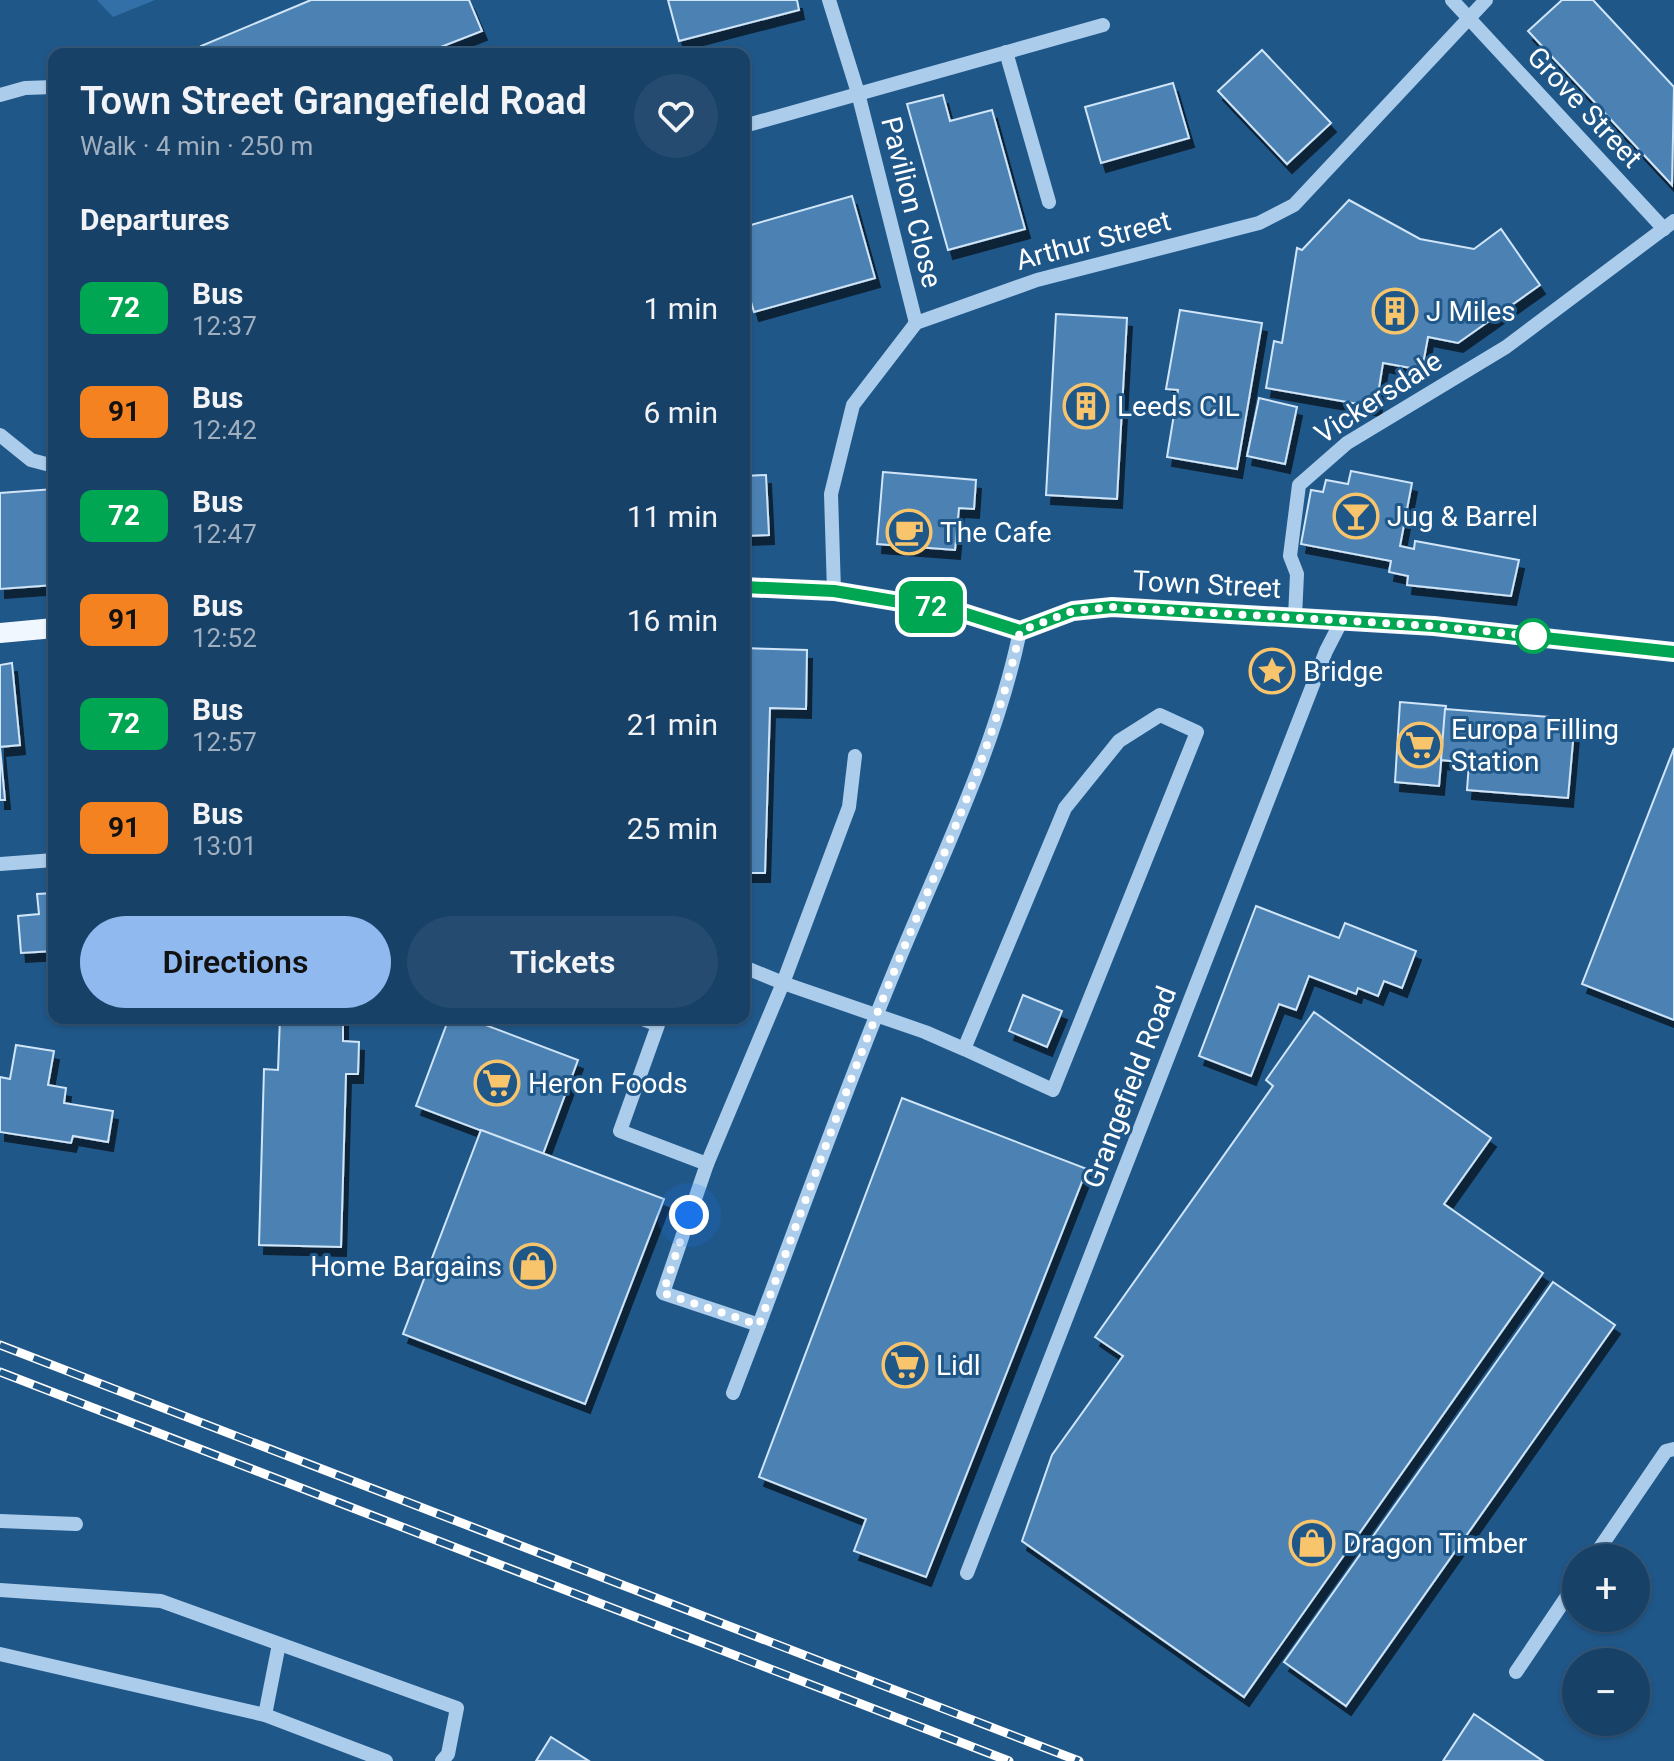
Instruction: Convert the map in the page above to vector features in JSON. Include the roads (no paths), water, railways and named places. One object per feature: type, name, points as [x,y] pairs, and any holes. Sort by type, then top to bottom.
[{"type":"main road","points":[[750,587],[834,591],[960,612],[1020,631]]},
{"type":"main road","name":"Town Street","points":[[1020,631],[1073,611],[1112,607],[1434,626],[1674,652]]},
{"type":"main road","points":[[0,633],[48,629]]},
{"type":"street","name":"Pavilion Close","points":[[829,0],[858,93],[916,323]]},
{"type":"street","name":"Grove Street","points":[[1452,0],[1669,225]]},
{"type":"street","name":"Arthur Street","points":[[916,323],[1037,280],[1259,223],[1294,205],[1486,0]]},
{"type":"street","name":"Pavilion Close","points":[[750,124],[1103,25]]},
{"type":"street","points":[[1006,52],[1049,202]]},
{"type":"street","points":[[0,95],[25,88],[48,87]]},
{"type":"street","name":"Vickersdale","points":[[1295,617],[1297,574],[1290,556],[1299,485],[1347,443],[1506,347],[1669,225]]},
{"type":"street","points":[[834,591],[831,494],[853,405],[916,323]]},
{"type":"street","points":[[0,435],[31,460],[48,464]]},
{"type":"street","name":"Grangefield Road","points":[[967,1573],[1326,651],[1342,620]]},
{"type":"street","points":[[733,1393],[876,1015],[983,754],[1008,685],[1020,631]]},
{"type":"street","points":[[750,969],[964,1049],[1053,1090],[1197,732],[1160,715],[1119,741],[1065,808],[964,1049]]},
{"type":"street","points":[[759,1325],[663,1293],[707,1164],[783,983],[849,807],[855,756]]},
{"type":"street","points":[[0,864],[48,860]]},
{"type":"street","points":[[658,1024],[620,1131],[707,1164]]},
{"type":"street","points":[[1603,1544],[1666,1451],[1674,1449]]},
{"type":"street","points":[[0,1521],[76,1524]]},
{"type":"street","points":[[0,1590],[161,1601],[457,1708],[448,1754],[442,1761]]},
{"type":"street","points":[[1516,1672],[1562,1604]]},
{"type":"street","points":[[265,1715],[279,1644]]},
{"type":"street","points":[[0,1654],[265,1715],[386,1761]]},
{"type":"railway","points":[[0,1345],[1079,1761]]},
{"type":"railway","points":[[0,1372],[1009,1761]]},
{"type":"place","name":"J Miles","points":[[1395,311]]},
{"type":"place","name":"Leeds CIL","points":[[1086,406]]},
{"type":"place","name":"Jug & Barrel","points":[[1356,516]]},
{"type":"place","name":"The Cafe","points":[[909,532]]},
{"type":"place","name":"Bridge","points":[[1272,671]]},
{"type":"place","name":"Europa Filling Station","points":[[1420,745]]},
{"type":"place","name":"Heron Foods","points":[[497,1083]]},
{"type":"place","name":"Home Bargains","points":[[533,1266]]},
{"type":"place","name":"Lidl","points":[[905,1365]]},
{"type":"place","name":"Dragon Timber","points":[[1312,1543]]}]
